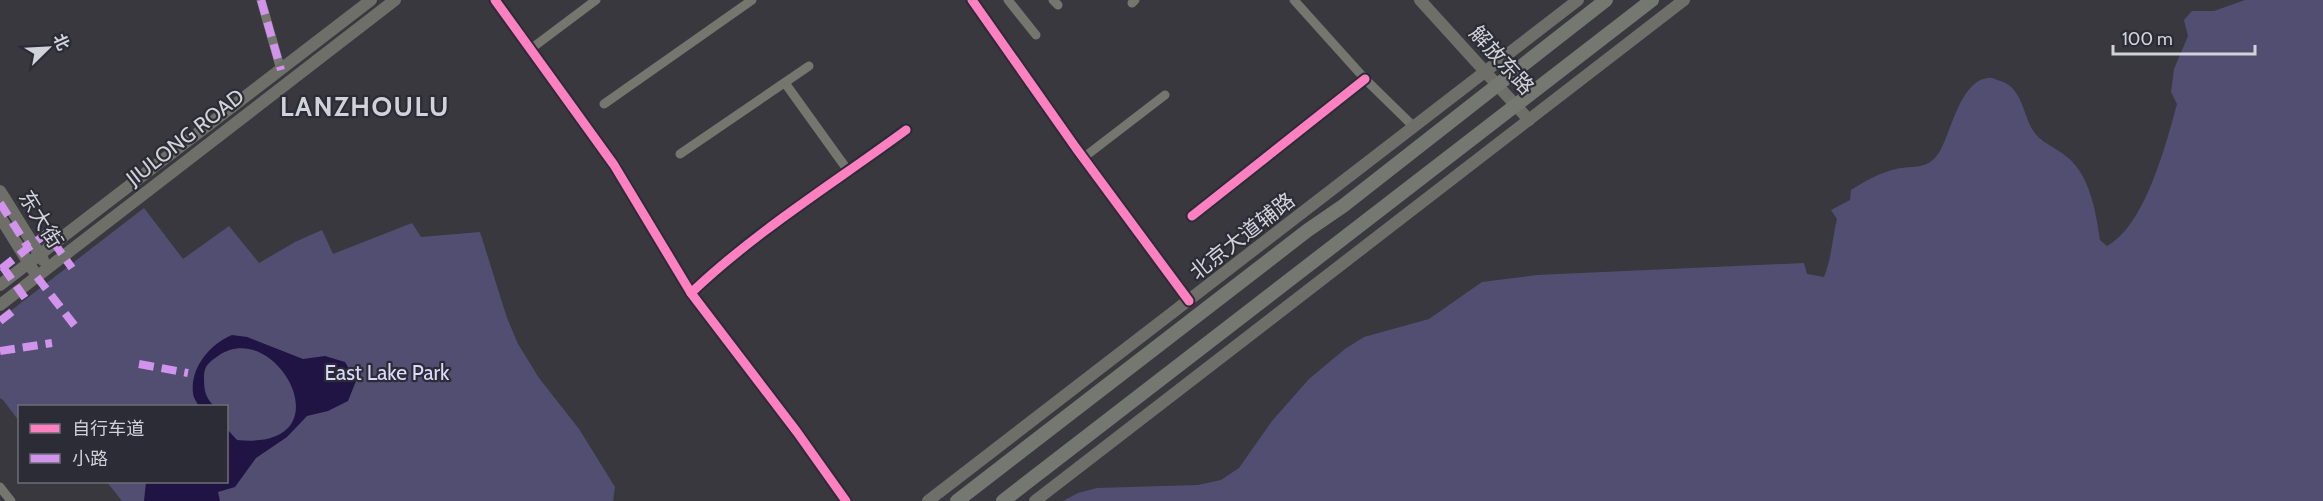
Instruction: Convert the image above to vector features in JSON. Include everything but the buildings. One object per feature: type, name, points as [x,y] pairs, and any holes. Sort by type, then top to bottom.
[{"type":"main road","name":"JIULONG ROAD","points":[[0,285],[371,0]]},
{"type":"main road","name":"JIULONG ROAD","points":[[0,305],[395,0]]},
{"type":"main road","name":"解放东路","points":[[1420,0],[1489,69],[1533,118]]},
{"type":"main road","name":"解放东路","points":[[1431,0],[1489,69]]},
{"type":"main road","name":"北京大道辅路","points":[[928,501],[1578,0]]},
{"type":"main road","points":[[957,501],[1308,230],[1343,206],[1606,0]]},
{"type":"main road","points":[[1003,501],[1652,0]]},
{"type":"main road","points":[[1035,501],[1684,0]]},
{"type":"main road","name":"东大街","points":[[0,191],[48,268]]},
{"type":"main road","name":"东大街","points":[[0,218],[38,277]]},
{"type":"street","points":[[261,0],[281,70]]},
{"type":"street","points":[[495,0],[532,48],[614,165],[691,293],[846,501]]},
{"type":"street","points":[[532,48],[596,0]]},
{"type":"street","points":[[604,104],[752,0]]},
{"type":"street","points":[[972,0],[1083,158],[1189,301]]},
{"type":"street","points":[[1008,0],[1036,35]]},
{"type":"street","points":[[1294,0],[1365,79],[1414,128]]},
{"type":"street","points":[[680,154],[809,66]]},
{"type":"street","points":[[1192,216],[1365,79]]},
{"type":"street","points":[[785,83],[849,172]]},
{"type":"street","points":[[1083,158],[1165,95]]},
{"type":"street","points":[[691,293],[714,271],[789,214],[906,130]]},
{"type":"street","points":[[0,487],[11,501]]},
{"type":"green space","points":[[2245,0],[2323,0],[2323,501],[1063,501],[1078,493],[1097,488],[1198,485],[1221,480],[1239,468],[1272,421],[1309,379],[1345,349],[1364,337],[1429,319],[1482,282],[1537,275],[1804,263],[1807,274],[1824,277],[1837,219],[1831,210],[1850,200],[1851,190],[1872,178],[1890,171],[1931,162],[1944,143],[1963,98],[1978,81],[1989,78],[2011,87],[2020,99],[2035,134],[2075,165],[2091,195],[2100,240],[2107,246],[2120,236],[2132,221],[2143,203],[2160,161],[2177,104],[2171,92],[2174,69],[2188,36],[2184,20],[2192,11],[2214,11]]},
{"type":"green space","name":"East Lake Park","points":[[144,208],[183,259],[229,226],[259,263],[295,242],[322,230],[333,254],[412,223],[421,237],[480,232],[507,318],[518,344],[539,378],[579,429],[615,487],[613,501],[122,501],[108,483],[228,483],[228,405],[18,405],[18,420],[0,398],[0,319]]},
{"type":"shaded area","points":[[232,335],[247,337],[303,359],[325,356],[345,362],[356,381],[348,401],[328,411],[307,416],[287,437],[256,458],[235,487],[218,492],[220,501],[144,501],[146,483],[228,483],[228,430],[237,440],[271,438],[290,426],[296,407],[292,387],[279,367],[261,353],[240,348],[218,356],[208,365],[205,370],[205,390],[213,405],[198,405],[193,395],[193,384],[198,366],[209,351]]},
{"type":"marked path","points":[[261,0],[281,70]]},
{"type":"marked path","points":[[0,203],[28,247]]},
{"type":"marked path","points":[[1,269],[47,233],[72,268]]},
{"type":"marked path","points":[[3,267],[27,301]]},
{"type":"marked path","points":[[37,277],[75,326]]},
{"type":"marked path","points":[[0,321],[13,311]]},
{"type":"marked path","points":[[0,351],[52,343]]},
{"type":"marked path","points":[[139,364],[188,373]]},
{"type":"cycle path","points":[[495,0],[614,165],[691,293],[797,432],[846,501]]},
{"type":"cycle path","points":[[972,0],[1076,148],[1189,301]]},
{"type":"cycle path","points":[[1192,216],[1365,79]]},
{"type":"cycle path","points":[[691,293],[769,228],[906,130]]},
{"type":"district","name":"LANZHOULU","points":[[365,106]]}]
